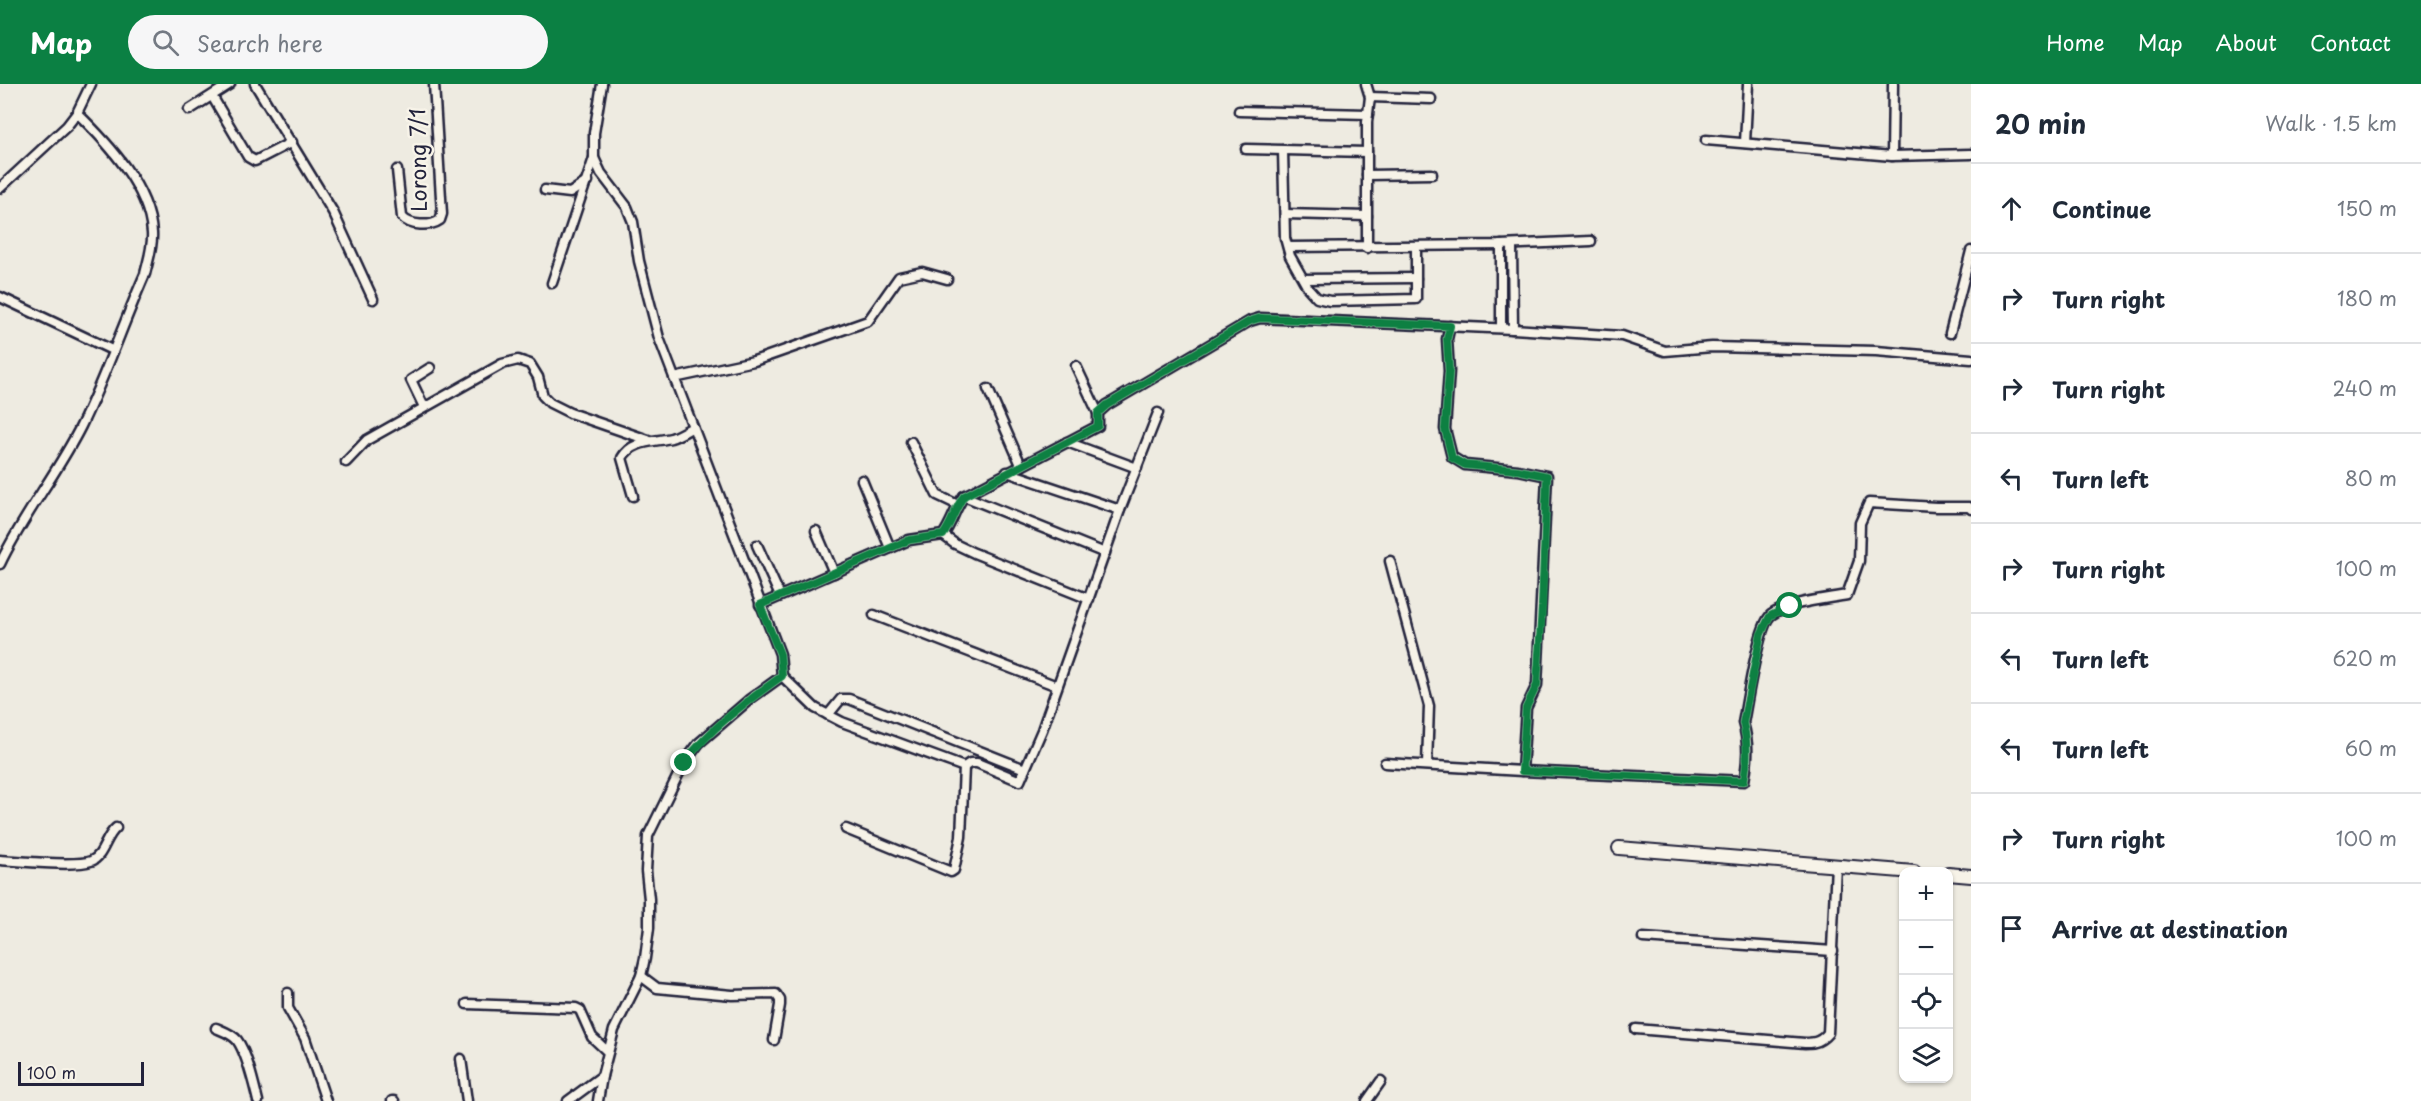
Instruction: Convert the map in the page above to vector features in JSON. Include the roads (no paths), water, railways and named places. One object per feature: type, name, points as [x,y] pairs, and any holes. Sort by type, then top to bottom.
[{"type":"street","points":[[0,188],[67,126],[77,113],[91,84]]},
{"type":"street","points":[[189,110],[230,84]]},
{"type":"street","points":[[255,84],[342,228],[373,299]]},
{"type":"street","name":"Lorong 7/1","points":[[397,170],[402,217],[408,223],[436,223],[442,214],[434,84]]},
{"type":"street","points":[[552,283],[594,158],[594,133],[602,84]]},
{"type":"street","points":[[1366,84],[1370,97],[1367,152],[1367,248]]},
{"type":"street","points":[[1745,143],[1748,84]]},
{"type":"street","points":[[1892,156],[1893,84]]},
{"type":"street","points":[[212,96],[248,157],[255,161],[291,142]]},
{"type":"street","points":[[1370,97],[1431,99]]},
{"type":"street","points":[[1239,111],[1368,114]]},
{"type":"street","points":[[0,564],[23,521],[56,471],[81,424],[145,274],[151,252],[150,219],[143,201],[123,166],[94,129],[77,113]]},
{"type":"street","points":[[1706,140],[1892,156],[1971,154]]},
{"type":"street","points":[[1246,149],[1367,152]]},
{"type":"street","points":[[1283,150],[1285,214],[1290,256],[1317,298],[1340,301],[1413,300],[1417,297],[1416,247]]},
{"type":"street","points":[[594,158],[601,172],[627,207],[633,222],[639,261],[659,338],[780,654],[782,676],[815,708],[828,715],[964,767]]},
{"type":"street","points":[[1367,175],[1432,174]]},
{"type":"street","points":[[545,190],[570,193],[588,181]]},
{"type":"street","points":[[1285,214],[1367,216]]},
{"type":"street","points":[[1288,247],[1367,248],[1591,241]]},
{"type":"street","points":[[1502,245],[1502,328]]},
{"type":"street","points":[[1512,245],[1513,328]]},
{"type":"street","points":[[1950,333],[1971,251]]},
{"type":"street","points":[[674,378],[754,361],[868,321],[899,277],[922,272],[947,279]]},
{"type":"street","points":[[1304,279],[1416,278]]},
{"type":"street","points":[[0,297],[112,351]]},
{"type":"street","points":[[1098,413],[1107,405],[1250,321],[1260,318],[1513,328],[1622,336],[1665,351],[1713,347],[1876,351],[1971,359]]},
{"type":"street","points":[[1450,326],[1447,339],[1449,371],[1445,429],[1452,458],[1465,465],[1518,470],[1547,476],[1537,685],[1526,708],[1522,771]]},
{"type":"street","points":[[346,462],[367,440],[502,364],[518,360],[530,364],[538,377],[543,396],[550,404],[570,413],[648,440],[674,438],[693,427]]},
{"type":"street","points":[[760,605],[909,540],[943,535],[950,526],[964,496],[1098,426],[1098,413],[1076,366]]},
{"type":"street","points":[[424,407],[411,380],[430,368]]},
{"type":"street","points":[[988,389],[1021,465]]},
{"type":"street","points":[[964,767],[970,763],[977,764],[1020,781],[1042,730],[1120,510],[1158,413]]},
{"type":"street","points":[[633,496],[622,458],[624,454],[648,440]]},
{"type":"street","points":[[911,441],[937,495],[958,505]]},
{"type":"street","points":[[1067,441],[1137,468]]},
{"type":"street","points":[[1007,472],[1120,510]]},
{"type":"street","points":[[862,480],[890,548]]},
{"type":"street","points":[[964,496],[1105,554]]},
{"type":"street","points":[[1385,763],[1744,781],[1748,761],[1747,736],[1743,723],[1761,634],[1770,616],[1790,606],[1847,595],[1859,561],[1860,523],[1869,503],[1969,507],[1971,509]]},
{"type":"street","points":[[816,531],[834,573]]},
{"type":"street","points":[[943,535],[974,553],[1089,599]]},
{"type":"street","points":[[758,545],[780,596]]},
{"type":"street","points":[[1390,561],[1429,706],[1427,765]]},
{"type":"street","points":[[874,615],[1058,686]]},
{"type":"street","points":[[598,1101],[614,1030],[640,976],[649,928],[646,871],[648,836],[684,763],[699,743],[750,699],[782,676]]},
{"type":"street","points":[[828,715],[841,699],[849,699],[1025,769]]},
{"type":"street","points":[[846,829],[951,872],[954,870],[961,837],[964,767]]},
{"type":"street","points":[[0,860],[66,863],[92,861],[103,849],[108,834],[116,828]]},
{"type":"street","points":[[1619,848],[1899,871]]},
{"type":"street","points":[[1636,1029],[1805,1043],[1820,1041],[1828,1033],[1836,865]]},
{"type":"street","points":[[1953,874],[1971,876]]},
{"type":"street","points":[[1643,939],[1833,951]]},
{"type":"street","points":[[640,976],[657,988],[732,995],[776,994],[780,1005],[774,1040]]},
{"type":"street","points":[[288,993],[288,1008],[305,1038],[326,1101]]},
{"type":"street","points":[[467,1004],[576,1008],[580,1010],[592,1037],[608,1052]]},
{"type":"street","points":[[216,1028],[237,1040],[243,1051],[258,1101]]},
{"type":"street","points":[[461,1059],[467,1101]]},
{"type":"street","points":[[568,1101],[602,1076]]},
{"type":"street","points":[[1367,1101],[1381,1081]]}]
